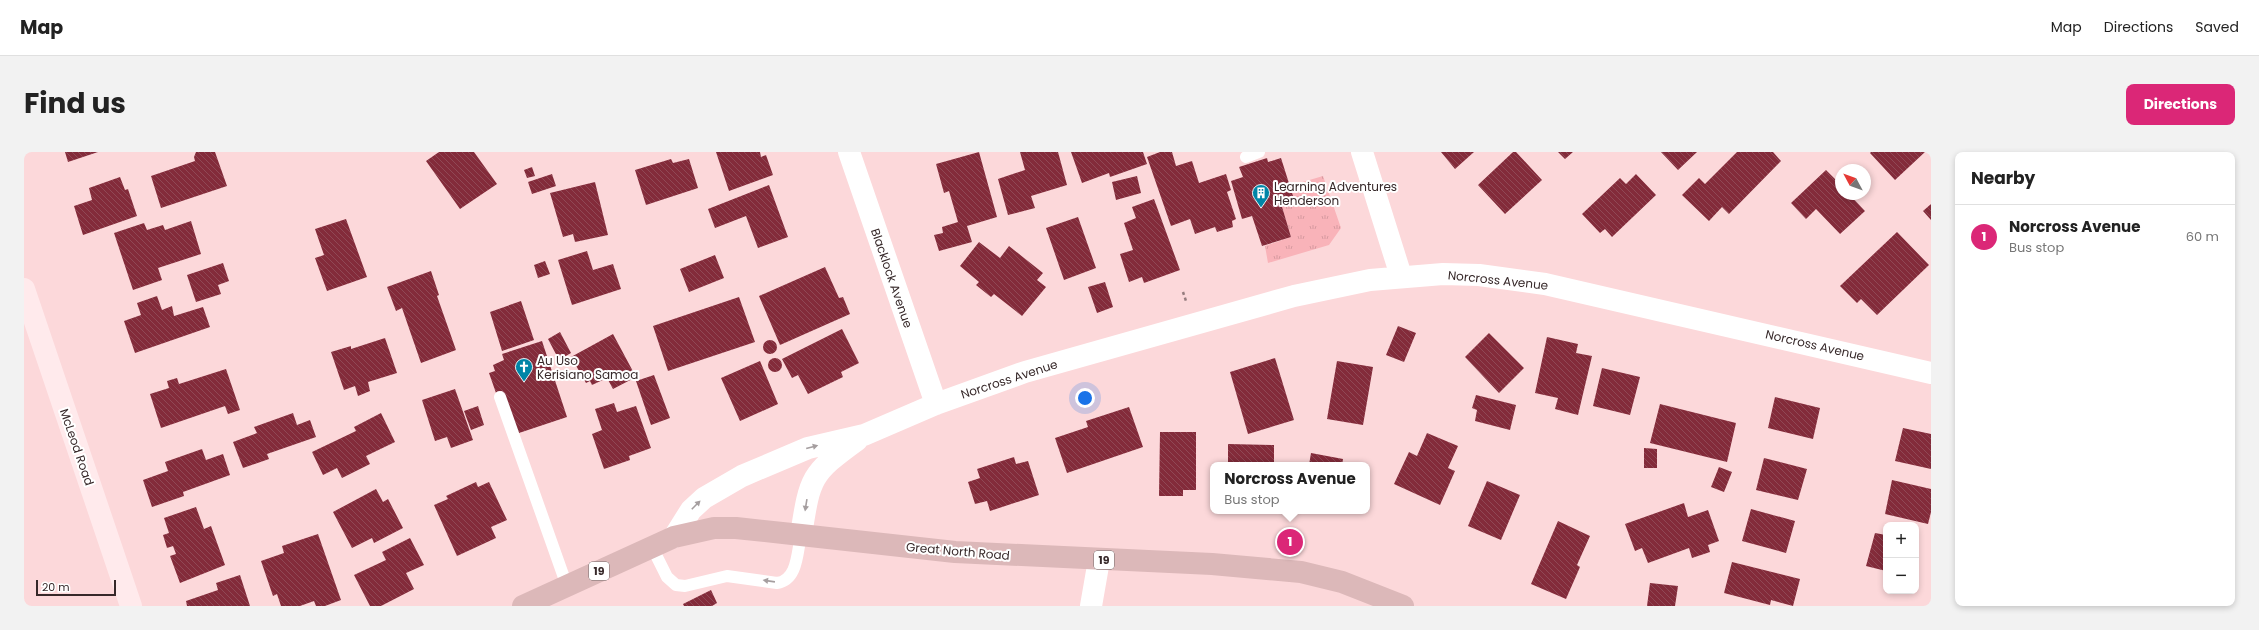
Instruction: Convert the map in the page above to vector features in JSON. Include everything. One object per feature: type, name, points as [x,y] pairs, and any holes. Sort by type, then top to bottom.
[{"type":"main road","name":"Great North Road","points":[[523,606],[674,537],[714,528],[736,528],[955,552],[1099,560],[1212,564],[1301,572],[1342,582],[1389,599],[1403,606]]},
{"type":"street","name":"Blacklock Avenue","points":[[849,152],[936,404]]},
{"type":"street","points":[[1362,152],[1401,276]]},
{"type":"street","name":"Norcross Avenue","points":[[674,537],[691,510],[704,498],[742,476],[808,448],[864,435],[936,404],[1025,372],[1294,296],[1335,286],[1401,276],[1443,274],[1479,275],[1544,284],[1931,372]]},
{"type":"street","name":"McLeod Road","points":[[24,289],[131,606]]},
{"type":"street","name":"Norcross Avenue","points":[[801,535],[807,497],[816,474],[834,456],[864,435]]},
{"type":"street","points":[[1091,606],[1099,560]]},
{"type":"lane","points":[[1246,156],[1259,152]]},
{"type":"lane","points":[[500,397],[567,586]]},
{"type":"lane","points":[[652,547],[667,577],[676,585],[685,586],[727,576],[778,583],[785,582],[792,575],[801,535]]},
{"type":"green space","points":[[1323,176],[1341,228],[1329,245],[1268,263],[1265,246],[1291,237],[1280,200],[1293,196],[1289,186]]},
{"type":"building","points":[[65,152],[98,152],[68,162]]},
{"type":"building","points":[[196,152],[215,152],[227,186],[161,208],[151,176],[195,161],[194,157]]},
{"type":"building","points":[[439,152],[474,152],[497,184],[460,209],[426,161]]},
{"type":"building","points":[[716,152],[760,152],[761,157],[766,155],[773,175],[729,191]]},
{"type":"building","points":[[979,152],[997,217],[967,226],[972,242],[939,251],[934,235],[943,233],[942,227],[958,222],[949,191],[944,193],[936,164]]},
{"type":"building","points":[[1020,152],[1058,152],[1067,185],[1031,196],[1035,208],[1008,215],[998,179],[1025,170]]},
{"type":"building","points":[[1071,152],[1143,152],[1147,164],[1110,177],[1109,173],[1082,183]]},
{"type":"building","points":[[1160,152],[1172,152],[1176,166],[1192,161],[1199,183],[1226,174],[1231,190],[1227,192],[1236,219],[1232,221],[1233,227],[1217,232],[1215,227],[1195,234],[1190,219],[1171,226],[1147,157]]},
{"type":"building","points":[[1441,152],[1474,152],[1455,169]]},
{"type":"building","points":[[1513,152],[1516,152],[1542,180],[1505,214],[1478,185]]},
{"type":"building","points":[[1558,152],[1573,152],[1565,159]]},
{"type":"building","points":[[1661,152],[1697,152],[1678,170]]},
{"type":"building","points":[[1737,152],[1773,152],[1781,161],[1729,214],[1722,207],[1709,221],[1682,195],[1699,178],[1705,184]]},
{"type":"building","points":[[1925,152],[1895,180],[1870,153]]},
{"type":"building","name":"Learning Adventures Henderson","points":[[1267,158],[1268,162],[1281,158],[1293,196],[1280,200],[1291,237],[1262,246],[1252,216],[1242,219],[1231,181],[1243,177],[1239,167]]},
{"type":"building","points":[[671,159],[673,163],[689,159],[698,188],[646,205],[635,170]]},
{"type":"building","points":[[532,167],[535,176],[527,178],[524,170]]},
{"type":"building","points":[[1826,170],[1835,179],[1835,200],[1855,200],[1865,211],[1840,234],[1816,209],[1806,219],[1791,203]]},
{"type":"building","points":[[552,174],[556,186],[532,194],[528,182]]},
{"type":"building","points":[[1636,174],[1656,195],[1612,237],[1605,229],[1600,233],[1582,214],[1620,178],[1626,184]]},
{"type":"building","points":[[1137,176],[1141,193],[1116,200],[1112,182]]},
{"type":"building","points":[[120,177],[125,190],[128,189],[137,216],[83,235],[74,206],[92,200],[89,188]]},
{"type":"building","points":[[595,182],[608,235],[575,242],[573,234],[563,237],[550,193]]},
{"type":"building","points":[[769,185],[788,237],[758,248],[746,216],[715,228],[708,209]]},
{"type":"building","points":[[1154,199],[1180,270],[1144,283],[1142,277],[1129,282],[1120,254],[1133,250],[1124,223],[1136,218],[1132,207]]},
{"type":"building","points":[[1931,204],[1931,220],[1923,211]]},
{"type":"building","points":[[1078,217],[1096,268],[1064,280],[1046,228]]},
{"type":"building","points":[[346,219],[367,277],[327,291],[315,258],[324,255],[315,229]]},
{"type":"building","points":[[191,221],[201,254],[158,268],[162,280],[133,290],[114,233],[144,223],[147,230],[163,225],[165,230]]},
{"type":"building","points":[[1897,232],[1929,265],[1877,315],[1861,299],[1857,303],[1840,286]]},
{"type":"building","points":[[979,242],[1000,258],[1009,246],[1043,273],[1037,280],[1046,287],[1022,316],[994,294],[991,297],[976,285],[979,282],[960,266]]},
{"type":"building","points":[[587,251],[593,270],[613,264],[621,289],[572,305],[558,260]]},
{"type":"building","points":[[715,255],[724,278],[689,292],[680,269]]},
{"type":"building","points":[[545,261],[550,274],[538,278],[534,265]]},
{"type":"building","points":[[223,263],[229,281],[218,285],[221,294],[196,302],[187,275]]},
{"type":"building","points":[[825,267],[839,298],[843,297],[850,314],[780,345],[759,296]]},
{"type":"building","points":[[431,271],[439,295],[437,296],[456,350],[421,363],[402,308],[396,311],[387,287]]},
{"type":"building","points":[[1105,282],[1113,307],[1097,313],[1088,287]]},
{"type":"building","points":[[157,296],[162,310],[172,306],[174,316],[203,307],[210,327],[135,353],[124,321],[141,315],[137,303]]},
{"type":"building","points":[[739,297],[755,342],[668,371],[653,326]]},
{"type":"building","points":[[521,301],[534,340],[502,351],[490,312]]},
{"type":"building","points":[[1398,326],[1416,333],[1404,362],[1386,355]]},
{"type":"building","points":[[842,329],[859,363],[841,372],[843,377],[808,394],[798,375],[792,378],[782,359]]},
{"type":"building","points":[[560,332],[571,353],[559,360],[548,339]]},
{"type":"building","points":[[1489,333],[1524,368],[1499,393],[1465,357]]},
{"type":"building","points":[[613,334],[636,377],[613,389],[607,378],[592,385],[590,381],[586,383],[571,357]]},
{"type":"building","points":[[1547,337],[1578,344],[1576,353],[1592,356],[1578,415],[1555,409],[1558,398],[1535,393]]},
{"type":"building","points":[[385,338],[397,373],[368,382],[370,391],[358,396],[355,386],[344,390],[331,352],[351,346],[351,349]]},
{"type":"building","points":[[767,340],[773,340],[777,344],[777,350],[773,354],[767,354],[763,350],[763,344]]},
{"type":"building","name":"Au Uso Kerisiano Samoa","points":[[542,341],[567,417],[516,434],[502,391],[496,393],[489,373],[495,371],[493,365],[504,360],[502,354]]},
{"type":"building","points":[[772,358],[778,358],[782,362],[782,368],[778,372],[772,372],[768,368],[768,362]]},
{"type":"building","points":[[1275,358],[1294,420],[1248,434],[1230,372]]},
{"type":"building","points":[[760,361],[778,404],[740,421],[721,378]]},
{"type":"building","points":[[1337,361],[1373,367],[1363,425],[1327,419]]},
{"type":"building","points":[[1602,368],[1640,377],[1630,415],[1593,406]]},
{"type":"building","points":[[226,369],[240,410],[228,414],[225,406],[161,428],[150,394],[169,388],[167,381],[177,378],[179,384]]},
{"type":"building","points":[[654,375],[670,418],[651,425],[636,381]]},
{"type":"building","points":[[455,389],[473,440],[451,448],[447,437],[435,441],[422,400]]},
{"type":"building","points":[[1476,395],[1516,405],[1510,430],[1475,421],[1477,410],[1472,408]]},
{"type":"building","points":[[1775,397],[1820,408],[1813,439],[1768,428]]},
{"type":"building","points":[[614,403],[617,412],[636,406],[651,448],[629,456],[630,460],[604,469],[592,434],[602,430],[595,409]]},
{"type":"building","points":[[1660,404],[1736,423],[1727,462],[1650,443]]},
{"type":"building","points":[[478,406],[484,425],[471,430],[464,411]]},
{"type":"building","points":[[1129,407],[1143,447],[1067,473],[1055,438],[1088,427],[1086,421]]},
{"type":"building","points":[[293,413],[297,425],[310,420],[316,437],[267,454],[269,459],[243,468],[233,442],[257,433],[254,427]]},
{"type":"building","points":[[381,413],[395,442],[366,456],[370,464],[342,478],[337,468],[323,475],[312,452],[356,431],[354,427]]},
{"type":"building","points":[[1903,428],[1931,434],[1931,469],[1895,461]]},
{"type":"building","points":[[1160,432],[1196,432],[1196,490],[1183,490],[1183,496],[1159,496]]},
{"type":"building","points":[[1427,433],[1458,446],[1448,468],[1455,471],[1440,505],[1394,484],[1409,452],[1417,456]]},
{"type":"building","points":[[1228,444],[1274,445],[1274,462],[1228,462]]},
{"type":"building","points":[[1644,448],[1657,449],[1657,468],[1644,468]]},
{"type":"building","points":[[202,449],[206,460],[223,454],[230,475],[183,492],[184,496],[152,507],[143,480],[168,471],[165,462]]},
{"type":"building","points":[[1311,453],[1343,459],[1342,462],[1310,462]]},
{"type":"building","points":[[1014,457],[1016,464],[1028,461],[1039,495],[990,511],[987,501],[975,504],[968,482],[980,478],[977,469]]},
{"type":"building","points":[[1764,458],[1807,469],[1798,500],[1756,490]]},
{"type":"building","points":[[1719,467],[1732,472],[1724,492],[1711,487]]},
{"type":"building","points":[[1892,480],[1931,489],[1931,512],[1928,524],[1885,514]]},
{"type":"building","points":[[1487,481],[1520,495],[1501,540],[1468,526]]},
{"type":"building","points":[[476,482],[478,487],[489,482],[507,520],[491,527],[496,538],[457,556],[434,505],[448,499],[446,496]]},
{"type":"building","points":[[376,489],[383,502],[388,499],[403,528],[374,543],[372,538],[352,548],[333,512]]},
{"type":"building","points":[[1684,503],[1688,517],[1708,510],[1719,541],[1708,545],[1710,552],[1692,558],[1689,548],[1648,563],[1642,548],[1635,551],[1625,524]]},
{"type":"building","points":[[196,507],[204,529],[211,526],[225,565],[180,583],[170,556],[176,554],[173,546],[167,548],[163,535],[169,533],[164,518]]},
{"type":"building","points":[[1751,509],[1795,521],[1786,553],[1742,541]]},
{"type":"building","points":[[1558,521],[1590,536],[1577,565],[1580,567],[1566,599],[1531,584]]},
{"type":"building","points":[[1875,533],[1883,534],[1883,570],[1866,566]]},
{"type":"building","points":[[318,534],[341,600],[325,606],[316,606],[314,601],[300,606],[281,606],[277,594],[273,596],[261,561],[284,553],[282,546]]},
{"type":"building","points":[[410,538],[424,565],[406,573],[414,589],[381,606],[370,606],[354,575],[386,560],[382,552]]},
{"type":"building","points":[[1732,562],[1800,579],[1793,606],[1771,600],[1770,605],[1724,593]]},
{"type":"building","points":[[240,575],[250,606],[187,606],[186,601],[218,590],[216,583]]},
{"type":"building","points":[[1650,583],[1678,586],[1675,606],[1647,606]]},
{"type":"building","points":[[711,590],[717,603],[712,606],[684,606],[683,604]]},
{"type":"place","name":"Learning Adventures Henderson","points":[[1261,208]]},
{"type":"place","name":"Au Uso Kerisiano Samoa","points":[[524,382]]},
{"type":"place","name":"Norcross Avenue","points":[[1290,542]]}]
